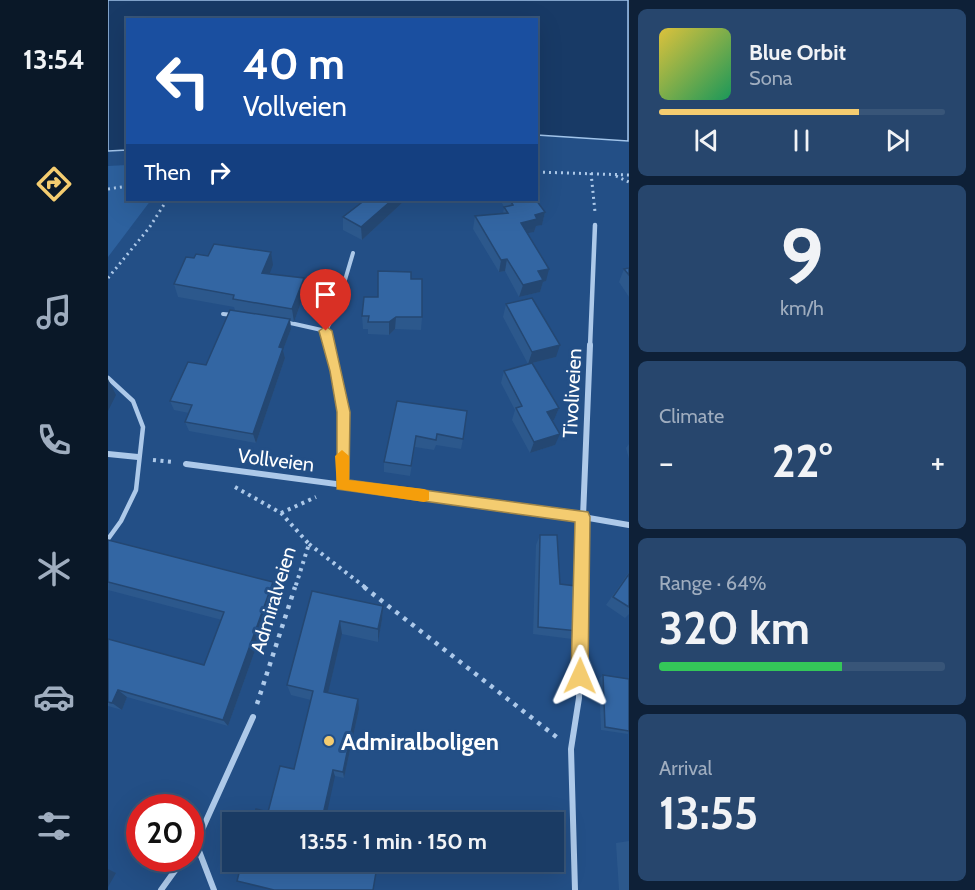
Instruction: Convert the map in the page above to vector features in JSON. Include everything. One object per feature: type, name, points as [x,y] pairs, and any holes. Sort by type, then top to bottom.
[{"type":"street","name":"Tivoliveien","points":[[583,517],[595,225]]},
{"type":"street","points":[[326,331],[343,412],[342,485]]},
{"type":"street","points":[[108,454],[138,457]]},
{"type":"street","name":"Vollveien","points":[[186,464],[583,517]]},
{"type":"street","points":[[583,517],[628,525]]},
{"type":"lane","points":[[276,321],[326,331],[338,308],[353,253]]},
{"type":"lane","points":[[223,314],[244,317]]},
{"type":"lane","points":[[108,378],[133,401],[143,427],[136,490],[121,521],[108,539]]},
{"type":"lane","points":[[575,890],[571,749],[579,698],[583,517]]},
{"type":"lane","points":[[204,825],[253,717]]},
{"type":"lane","points":[[204,864],[214,890]]},
{"type":"lane","points":[[161,890],[174,872]]},
{"type":"path","points":[[538,172],[628,175]]},
{"type":"path","points":[[591,173],[595,225]]},
{"type":"path","points":[[613,174],[628,182]]},
{"type":"path","points":[[108,189],[126,186]]},
{"type":"path","points":[[108,278],[149,228],[166,201]]},
{"type":"path","points":[[138,457],[186,464]]},
{"type":"path","name":"Admiralveien","points":[[253,717],[309,544],[281,513],[342,485]]},
{"type":"path","points":[[309,544],[571,749]]},
{"type":"shaded area","points":[[108,0],[628,0],[628,141],[538,135],[538,18],[126,18],[126,150],[108,151]]},
{"type":"shaded area","points":[[126,165],[126,201],[150,201],[108,257],[108,166]]},
{"type":"building","points":[[364,201],[391,201],[361,227],[343,217]]},
{"type":"building","points":[[511,201],[537,201],[545,212],[535,215],[537,219],[521,223],[549,269],[538,271],[543,280],[523,285],[507,259],[501,260],[475,216],[508,213],[504,207],[513,205]]},
{"type":"building","points":[[214,244],[271,252],[262,273],[304,278],[292,309],[233,299],[234,295],[174,284],[186,257],[194,258],[196,254],[208,256]]},
{"type":"building","points":[[378,271],[411,272],[411,279],[422,279],[422,317],[396,317],[389,322],[368,322],[369,316],[362,316],[364,297],[378,297]]},
{"type":"building","points":[[532,298],[560,345],[532,352],[506,304]]},
{"type":"building","points":[[230,310],[290,319],[279,347],[283,348],[253,434],[185,422],[192,405],[170,401],[188,362],[206,365]]},
{"type":"building","points":[[532,363],[559,408],[547,412],[560,434],[534,442],[516,408],[522,406],[504,371]]},
{"type":"building","points":[[397,401],[467,411],[463,439],[437,434],[436,440],[416,436],[411,466],[384,462]]},
{"type":"building","points":[[540,535],[557,535],[560,584],[576,586],[578,631],[538,627]]},
{"type":"building","points":[[108,540],[273,582],[223,720],[118,690],[112,703],[108,702],[108,639],[204,665],[224,612],[108,582]]},
{"type":"building","points":[[629,574],[629,607],[613,597]]},
{"type":"building","name":"Admiralboligen","points":[[312,591],[383,606],[378,629],[340,621],[324,692],[358,699],[343,772],[333,770],[324,812],[268,812],[280,766],[294,769],[313,691],[287,685]]},
{"type":"building","points":[[603,675],[629,679],[629,731],[605,727]]},
{"type":"building","points":[[239,872],[376,872],[373,890],[274,890],[237,881]]},
{"type":"slow traffic","points":[[342,456],[342,485],[424,496]]},
{"type":"place","name":"Admiralboligen","points":[[329,741]]},
{"type":"route","points":[[326,331],[343,412],[342,485],[583,517],[580,676]]}]
